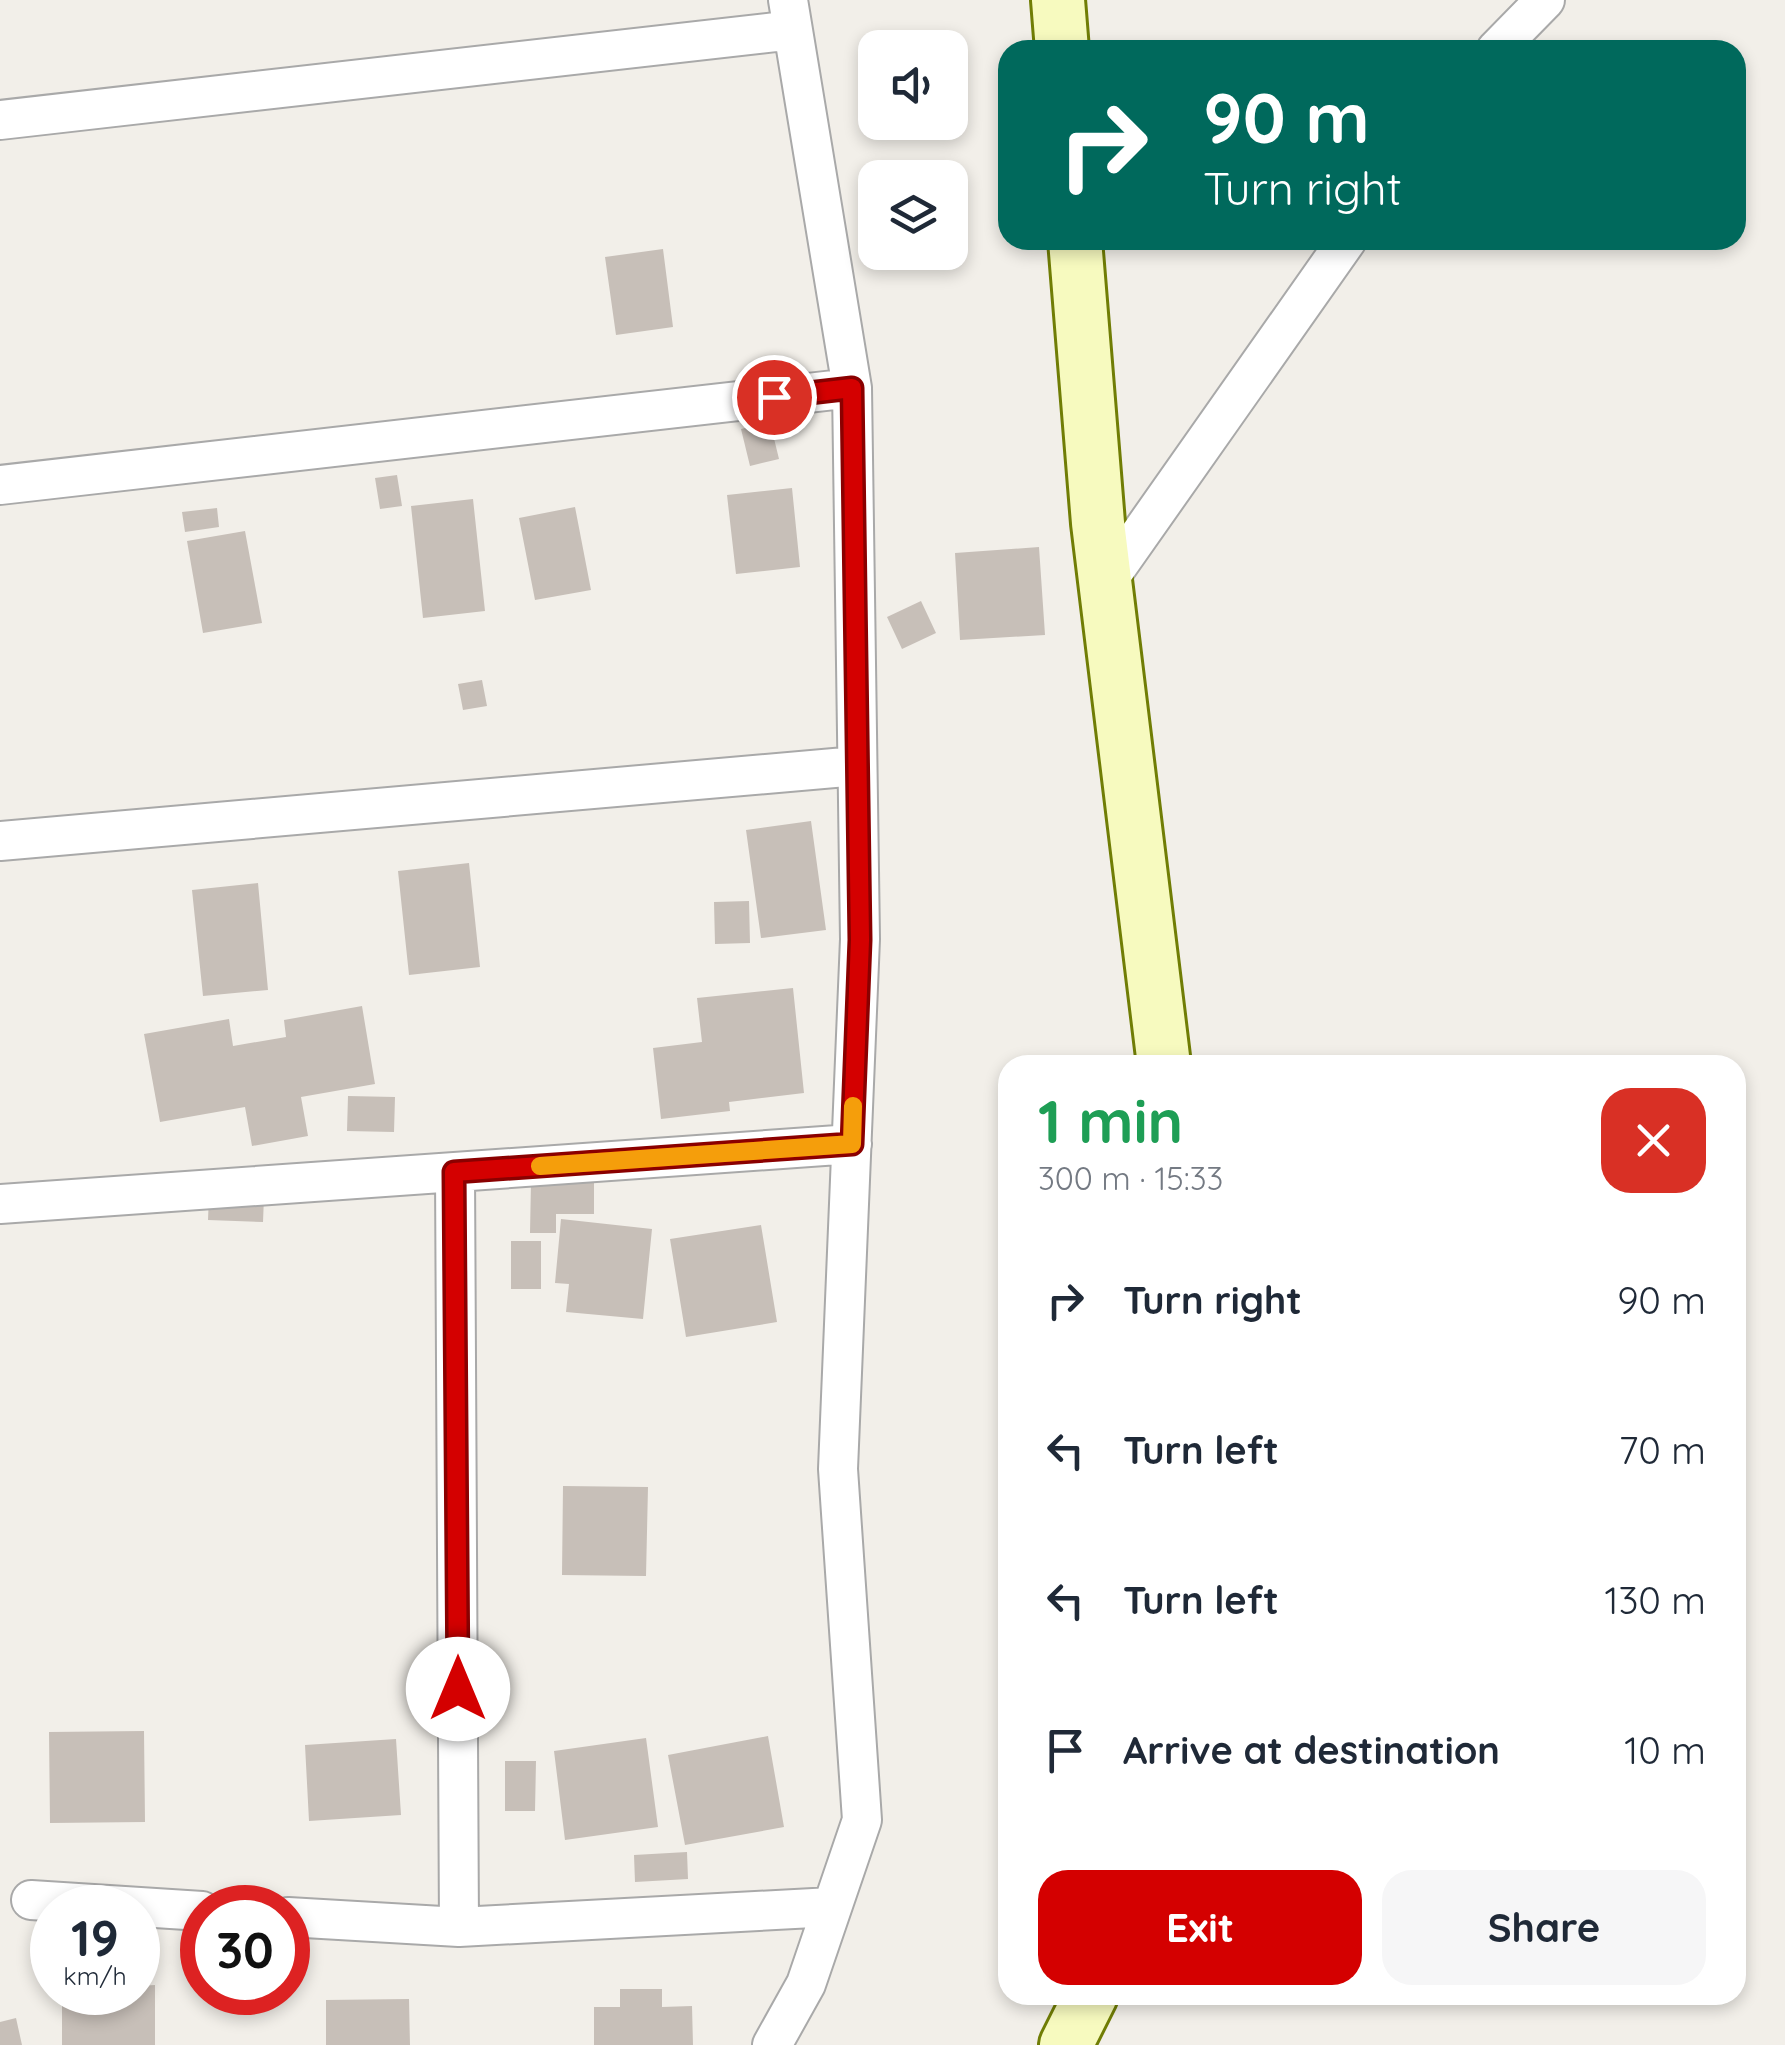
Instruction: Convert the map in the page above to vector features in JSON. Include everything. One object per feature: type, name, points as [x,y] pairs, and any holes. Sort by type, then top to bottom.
[{"type":"street","points":[[1058,0],[1061,40]]},
{"type":"street","points":[[1506,40],[1545,0]]},
{"type":"street","points":[[0,120],[790,15],[852,388],[860,940],[838,1470],[862,1820],[806,1984],[772,2045]]},
{"type":"street","points":[[1077,250],[1105,584],[1163,1055]]},
{"type":"street","points":[[1105,584],[1340,250]]},
{"type":"street","points":[[0,485],[852,388]]},
{"type":"street","points":[[0,841],[857,766]]},
{"type":"street","points":[[0,1204],[852,1144]]},
{"type":"street","points":[[454,1172],[459,1927]]},
{"type":"street","points":[[310,1917],[459,1927],[832,1907]]},
{"type":"street","points":[[1066,2045],[1086,2005]]},
{"type":"building","points":[[663,249],[673,327],[616,335],[605,257]]},
{"type":"building","points":[[770,422],[779,459],[750,466],[741,429]]},
{"type":"building","points":[[397,475],[402,506],[380,509],[375,478]]},
{"type":"building","points":[[792,488],[800,567],[736,574],[727,495]]},
{"type":"building","points":[[473,499],[485,611],[423,618],[411,506]]},
{"type":"building","points":[[575,507],[591,590],[535,600],[519,518]]},
{"type":"building","points":[[217,508],[219,527],[185,532],[182,512]]},
{"type":"building","points":[[245,531],[262,623],[203,633],[187,541]]},
{"type":"building","points":[[1039,547],[1045,635],[960,640],[955,553]]},
{"type":"building","points":[[921,601],[936,633],[902,649],[887,617]]},
{"type":"building","points":[[482,680],[487,706],[463,710],[458,684]]},
{"type":"building","points":[[811,821],[826,930],[761,938],[746,830]]},
{"type":"building","points":[[469,863],[480,967],[409,975],[398,871]]},
{"type":"building","points":[[258,883],[268,990],[203,996],[192,890]]},
{"type":"building","points":[[749,901],[750,943],[715,944],[714,902]]},
{"type":"building","points":[[793,988],[804,1093],[729,1102],[730,1111],[661,1119],[653,1048],[702,1042],[697,998]]},
{"type":"building","points":[[362,1006],[375,1084],[301,1097],[308,1136],[252,1146],[245,1107],[160,1122],[144,1034],[229,1019],[233,1046],[286,1037],[284,1020]]},
{"type":"building","points":[[348,1096],[395,1097],[394,1132],[347,1131]]},
{"type":"building","points":[[531,1182],[594,1182],[594,1214],[556,1214],[556,1233],[530,1233]]},
{"type":"building","points":[[209,1195],[264,1197],[263,1222],[208,1220]]},
{"type":"building","points":[[561,1219],[652,1229],[643,1319],[566,1312],[569,1284],[555,1283]]},
{"type":"building","points":[[761,1225],[777,1322],[686,1337],[670,1239]]},
{"type":"building","points":[[511,1241],[541,1241],[541,1289],[511,1289]]},
{"type":"building","points":[[563,1486],[648,1487],[646,1576],[562,1575]]},
{"type":"building","points":[[144,1731],[145,1822],[50,1823],[49,1732]]},
{"type":"building","points":[[768,1736],[784,1827],[685,1845],[668,1755]]},
{"type":"building","points":[[646,1738],[658,1827],[565,1840],[554,1751]]},
{"type":"building","points":[[396,1739],[401,1815],[309,1821],[305,1745]]},
{"type":"building","points":[[505,1761],[536,1761],[535,1811],[505,1811]]},
{"type":"building","points":[[687,1852],[688,1879],[635,1882],[634,1855]]},
{"type":"building","points":[[620,1989],[662,1989],[662,2007],[692,2006],[693,2045],[594,2045],[594,2007],[620,2007]]},
{"type":"building","points":[[409,1999],[410,2045],[326,2045],[326,2000]]},
{"type":"building","points":[[62,2015],[155,2015],[155,2045],[62,2045]]},
{"type":"building","points":[[16,2018],[22,2045],[0,2045],[0,2022]]},
{"type":"slow traffic","points":[[540,1166],[852,1144],[853,1106]]},
{"type":"route","points":[[458,1689],[454,1172],[852,1144],[860,940],[852,388],[774,397]]}]
